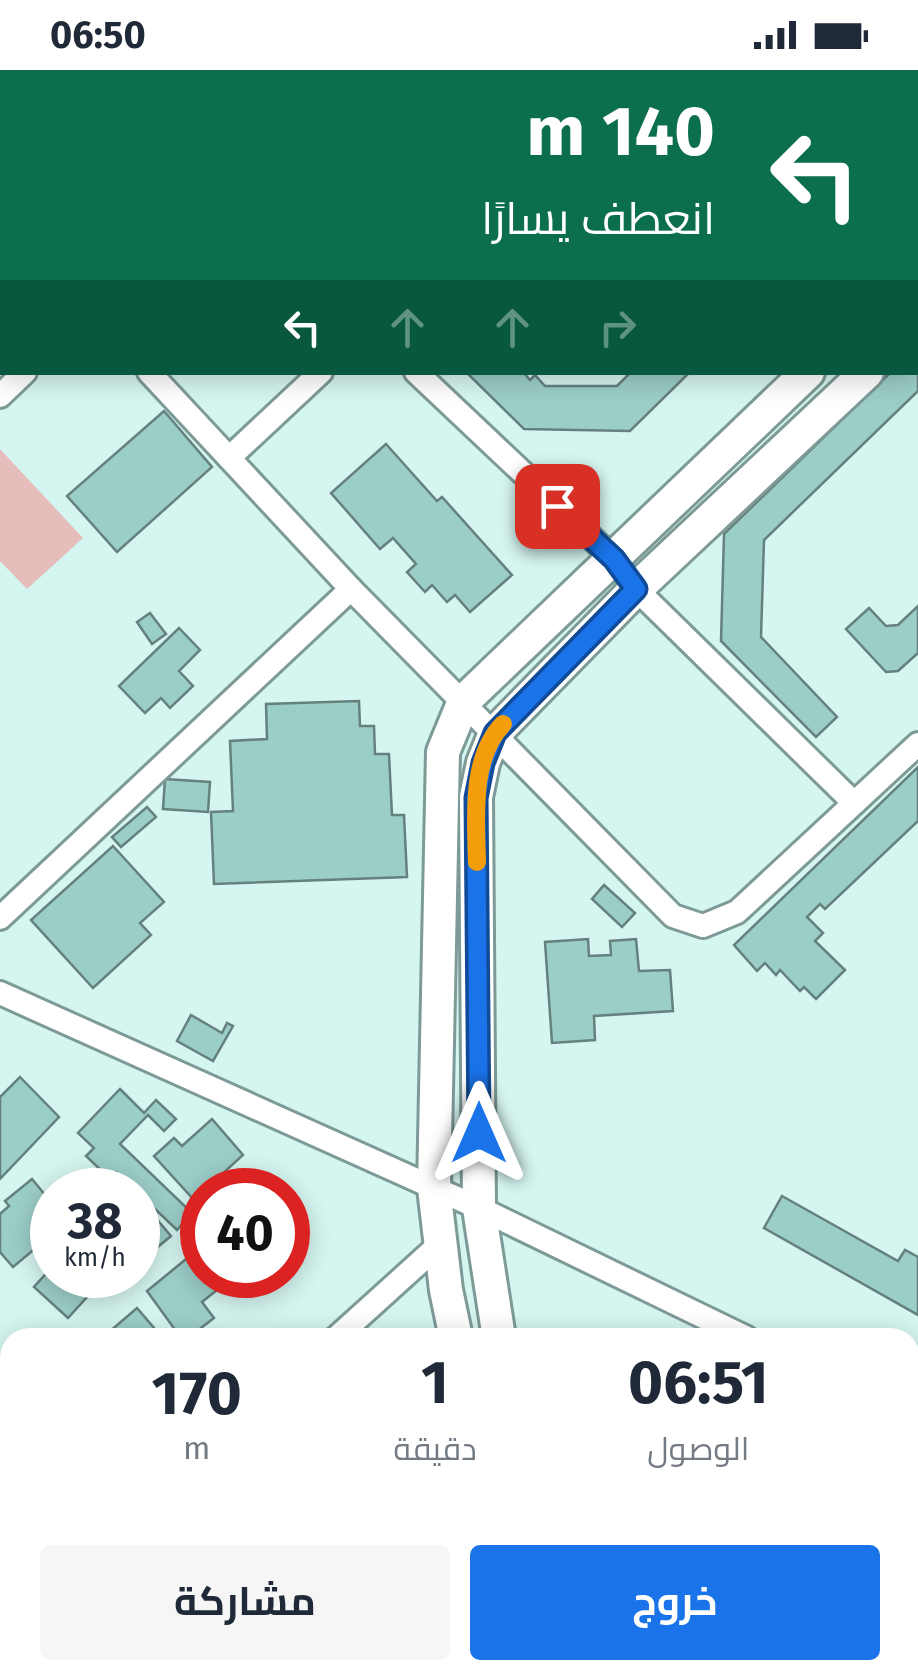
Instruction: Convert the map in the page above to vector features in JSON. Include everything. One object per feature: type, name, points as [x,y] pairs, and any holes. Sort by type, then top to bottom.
[{"type":"street","points":[[0,396],[21,375]]},
{"type":"street","points":[[152,375],[351,589],[673,916],[703,926],[737,912],[918,744]]},
{"type":"street","points":[[228,458],[318,375]]},
{"type":"street","points":[[419,375],[614,559],[636,589],[854,802]]},
{"type":"street","points":[[454,1328],[434,1188],[443,752],[464,701],[805,375]]},
{"type":"street","points":[[497,1328],[479,1208],[476,798],[483,763],[495,733],[636,589],[864,375]]},
{"type":"street","points":[[0,918],[351,589]]},
{"type":"street","points":[[0,993],[479,1208],[728,1328]]},
{"type":"street","points":[[347,1328],[441,1243]]},
{"type":"street","points":[[700,1328],[708,1318]]},
{"type":"shaded area","points":[[0,449],[83,538],[27,589],[0,561]]},
{"type":"building","points":[[469,375],[526,375],[530,380],[535,375],[545,386],[617,386],[628,375],[687,375],[630,431],[524,429]]},
{"type":"building","points":[[888,375],[918,375],[918,391],[764,540],[761,637],[837,717],[816,737],[721,641],[724,534]]},
{"type":"building","points":[[164,411],[212,467],[117,552],[67,496]]},
{"type":"building","points":[[386,444],[437,501],[442,497],[512,575],[470,612],[455,595],[447,602],[432,585],[425,592],[407,572],[416,564],[393,538],[380,549],[331,493]]},
{"type":"building","points":[[918,606],[918,653],[898,671],[886,672],[846,629],[869,608],[886,626],[898,625]]},
{"type":"building","points":[[150,613],[166,634],[152,644],[137,622]]},
{"type":"building","points":[[179,628],[200,650],[179,671],[193,686],[170,708],[161,698],[145,713],[119,686]]},
{"type":"building","points":[[359,701],[360,726],[374,726],[375,754],[389,754],[392,815],[404,815],[407,877],[214,884],[211,812],[233,811],[230,741],[267,739],[266,704]]},
{"type":"building","points":[[918,767],[918,821],[825,909],[820,904],[807,917],[823,933],[815,941],[845,970],[816,999],[804,987],[800,991],[780,970],[776,975],[765,963],[757,971],[734,945]]},
{"type":"building","points":[[165,779],[210,782],[208,812],[163,809]]},
{"type":"building","points":[[147,807],[156,817],[121,847],[112,837]]},
{"type":"building","points":[[113,846],[164,902],[140,923],[151,935],[93,988],[31,920]]},
{"type":"building","points":[[604,885],[635,913],[622,927],[592,899]]},
{"type":"building","points":[[588,939],[589,956],[611,955],[610,941],[636,939],[639,971],[670,970],[673,1011],[594,1016],[595,1040],[552,1043],[545,942]]},
{"type":"building","points":[[191,1015],[222,1033],[227,1023],[233,1026],[213,1061],[177,1041]]},
{"type":"building","points":[[20,1077],[59,1117],[0,1179],[0,1097]]},
{"type":"building","points":[[120,1089],[144,1113],[156,1100],[176,1119],[164,1131],[148,1115],[120,1144],[145,1168],[99,1168],[86,1156],[94,1148],[78,1133]]},
{"type":"building","points":[[212,1119],[243,1155],[229,1168],[180,1168],[180,1185],[154,1156],[174,1138],[182,1146]]},
{"type":"building","points":[[30,1181],[30,1253],[13,1267],[0,1252],[0,1214],[9,1206],[5,1201]]},
{"type":"building","points":[[160,1182],[180,1202],[177,1230],[160,1214]]},
{"type":"building","points":[[782,1196],[898,1261],[905,1250],[918,1257],[918,1315],[764,1228]]},
{"type":"building","points":[[160,1223],[171,1236],[160,1245]]},
{"type":"building","points":[[180,1264],[180,1298],[207,1298],[202,1302],[214,1318],[201,1328],[174,1328],[152,1298],[160,1298],[160,1280]]},
{"type":"building","points":[[46,1298],[86,1298],[68,1318]]},
{"type":"building","points":[[137,1308],[154,1328],[114,1328]]},
{"type":"slow traffic","points":[[477,862],[476,798],[483,763],[495,733],[503,724]]},
{"type":"route","points":[[479,1133],[476,798],[483,763],[495,733],[636,589],[614,559],[557,506]]}]
